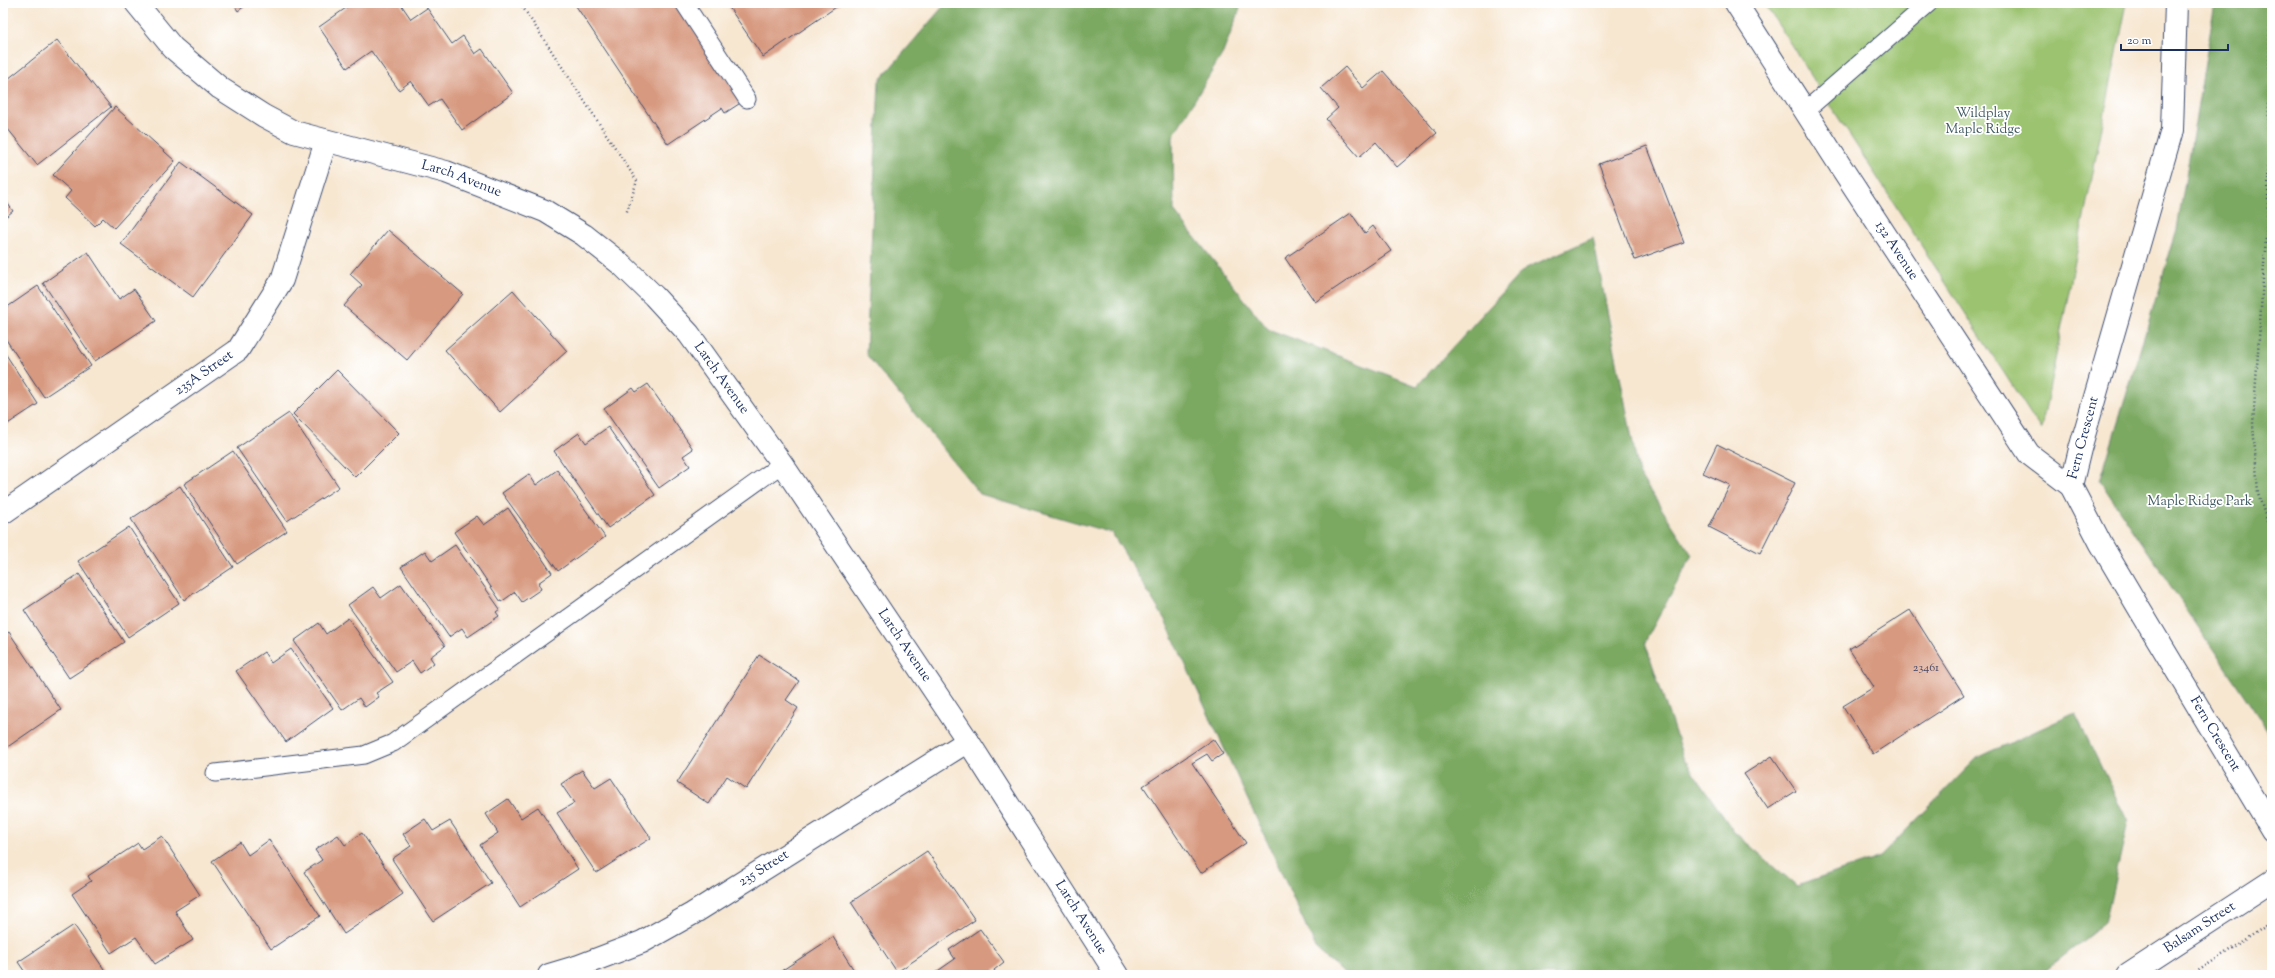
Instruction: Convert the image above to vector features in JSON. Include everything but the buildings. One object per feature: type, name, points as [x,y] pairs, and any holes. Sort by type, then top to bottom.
[{"type":"street","name":"Larch Avenue","points":[[136,3],[173,48],[220,88],[264,116],[294,132],[446,172],[545,211],[584,235],[622,264],[689,334],[782,464],[968,741],[1117,975]]},
{"type":"street","name":"132 Avenue","points":[[1736,3],[2029,454],[2071,486]]},
{"type":"street","name":"Fern Crescent","points":[[2176,3],[2172,130],[2080,449],[2071,486],[2101,544],[2272,830]]},
{"type":"street","name":"235A Street","points":[[3,513],[238,350],[282,280],[326,141]]},
{"type":"street","name":"235 Street","points":[[549,975],[579,966],[642,942],[692,914],[968,741]]},
{"type":"street","name":"Balsam Street","points":[[2128,975],[2272,881]]},
{"type":"lane","points":[[684,3],[747,99]]},
{"type":"lane","points":[[1805,111],[1929,3]]},
{"type":"lane","points":[[215,773],[364,755],[393,743],[782,464]]},
{"type":"path","points":[[520,3],[637,181],[626,214]]},
{"type":"path","points":[[2270,3],[2268,207],[2264,287],[2253,424],[2258,493],[2272,537]]},
{"type":"path","points":[[2192,975],[2272,922]]},
{"type":"green space","points":[[946,3],[1242,3],[1223,53],[1173,136],[1174,211],[1268,329],[1417,386],[1524,269],[1593,238],[1639,474],[1692,555],[1645,642],[1683,757],[1734,832],[1797,886],[1880,857],[1977,758],[2075,713],[2128,822],[2105,923],[2040,975],[1346,975],[1317,950],[1165,620],[1112,533],[980,494],[866,354],[879,81]]},
{"type":"green space","name":"Wildplay Maple Ridge","points":[[1764,3],[2127,3],[2041,430]]},
{"type":"green space","name":"Maple Ridge Park","points":[[2215,3],[2272,3],[2272,737],[2100,481],[2177,229]]}]
